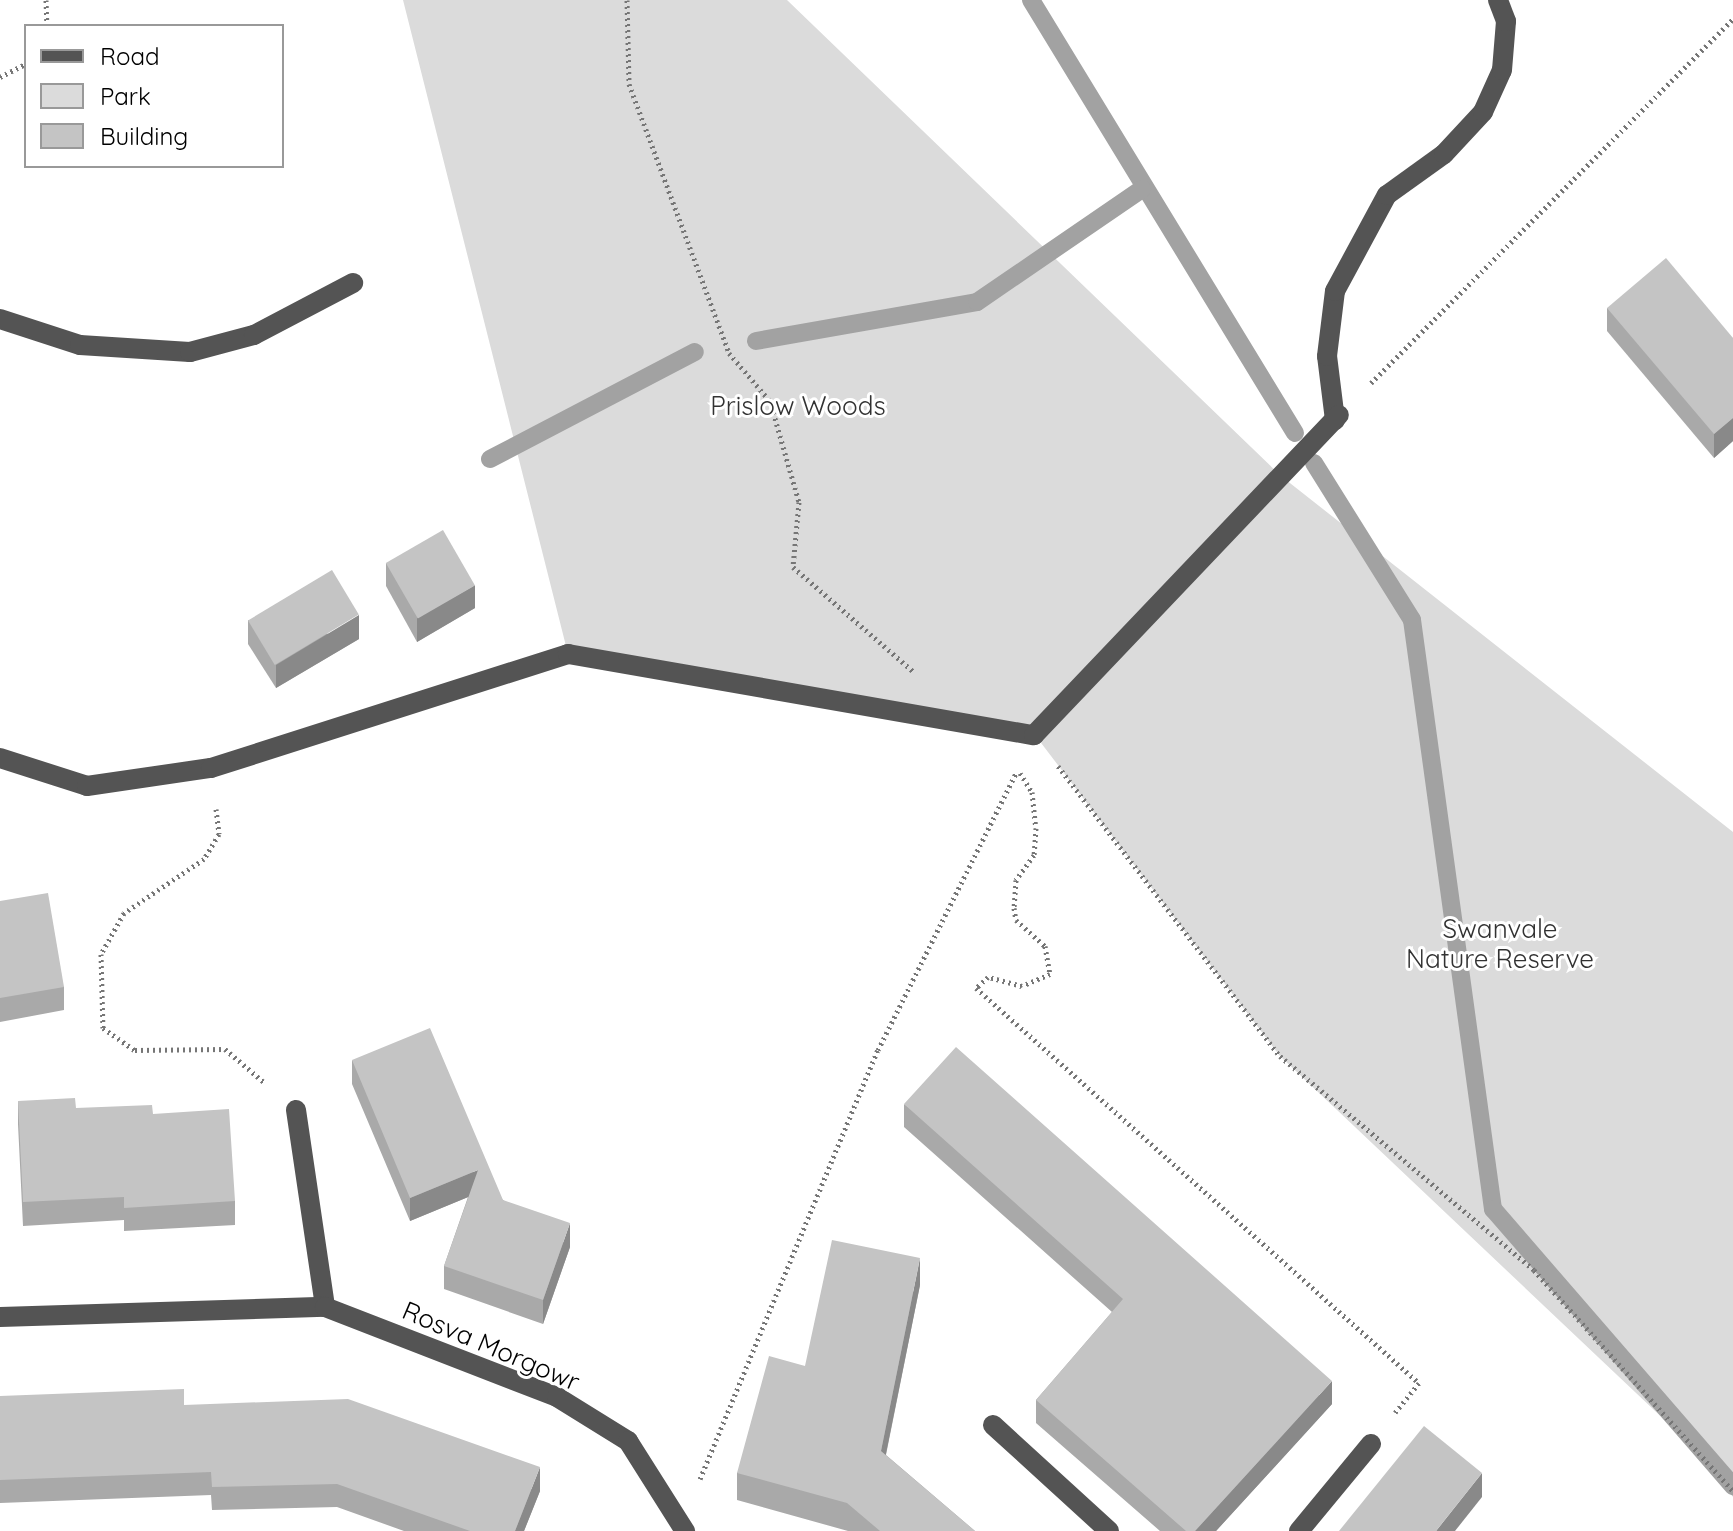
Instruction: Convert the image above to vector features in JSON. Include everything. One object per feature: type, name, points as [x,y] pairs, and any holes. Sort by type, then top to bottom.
[{"type":"street","points":[[2,761],[87,786],[232,764],[568,654],[1034,735],[1337,417],[1327,356],[1335,291],[1387,195],[1444,154],[1483,112],[1502,70],[1506,21],[1498,0]]},
{"type":"street","points":[[0,319],[80,345],[190,352],[254,335],[353,283]]},
{"type":"street","points":[[296,1110],[325,1307]]},
{"type":"street","name":"Rosva Morgowr","points":[[0,1317],[325,1307],[557,1397],[616,1434],[683,1529]]},
{"type":"street","points":[[993,1425],[1109,1531]]},
{"type":"street","points":[[1299,1531],[1371,1444]]},
{"type":"path","points":[[46,0],[47,24]]},
{"type":"path","points":[[627,0],[629,84],[729,353],[770,401],[799,502],[793,567],[975,723]]},
{"type":"path","points":[[1337,417],[1733,19]]},
{"type":"path","points":[[0,77],[24,65]]},
{"type":"path","points":[[683,1529],[878,1050],[1034,735],[1280,1056],[1534,1270],[1733,1491]]},
{"type":"path","points":[[1018,769],[1032,792],[1036,828],[1034,855],[1016,880],[1014,908],[1016,920],[1045,946],[1050,974],[1022,986],[988,977],[976,988],[1419,1383],[1389,1420]]},
{"type":"path","points":[[219,834],[204,859],[124,913],[101,954],[103,1028],[135,1050],[225,1049],[296,1110]]},
{"type":"green space","points":[[403,0],[787,0],[1281,476],[1733,832],[1733,1497],[1709,1462],[1280,1056],[1035,735],[568,654]]},
{"type":"building","points":[[1666,258],[1733,338],[1733,418],[1714,434],[1607,308]]},
{"type":"building","points":[[443,530],[475,585],[418,618],[386,563]]},
{"type":"building","points":[[332,570],[359,615],[275,665],[248,620]]},
{"type":"building","points":[[48,893],[64,987],[0,998],[0,901]]},
{"type":"building","points":[[430,1028],[503,1200],[570,1223],[543,1300],[444,1266],[478,1170],[410,1198],[352,1060]]},
{"type":"building","points":[[956,1047],[1332,1381],[1195,1531],[1186,1531],[1036,1400],[1123,1299],[904,1104]]},
{"type":"building","points":[[75,1098],[76,1108],[152,1105],[153,1114],[229,1109],[235,1201],[124,1208],[124,1197],[23,1202],[18,1101]]},
{"type":"building","points":[[832,1240],[920,1258],[881,1451],[975,1531],[880,1531],[847,1503],[737,1473],[769,1356],[805,1366]]},
{"type":"building","points":[[184,1389],[184,1405],[348,1399],[540,1467],[515,1531],[470,1531],[337,1484],[212,1487],[211,1472],[0,1480],[0,1396]]},
{"type":"building","points":[[1424,1426],[1482,1473],[1436,1531],[1339,1531]]},
{"type":"waterway","points":[[1031,0],[1295,433]]},
{"type":"waterway","points":[[756,341],[977,302],[1142,189]]},
{"type":"waterway","points":[[490,459],[695,352]]},
{"type":"waterway","points":[[1314,463],[1412,620],[1493,1209],[1733,1486]]},
{"type":"park label","name":"Prislow Woods","points":[[798,406]]},
{"type":"park label","name":"Swanvale Nature Reserve","points":[[1500,944]]}]
